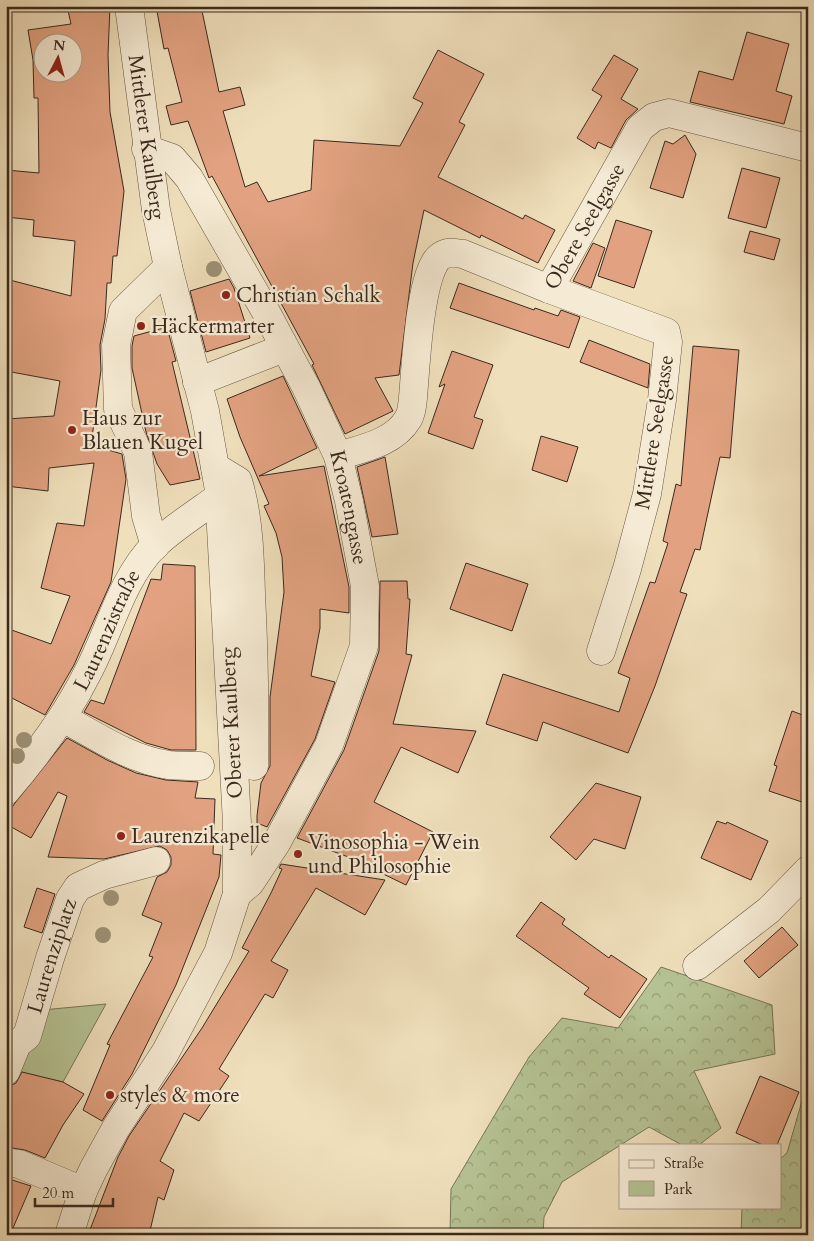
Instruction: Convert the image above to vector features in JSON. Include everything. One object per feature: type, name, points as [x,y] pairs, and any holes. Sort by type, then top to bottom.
[{"type":"street","name":"Mittlerer Kaulberg","points":[[129,6],[146,149],[168,267],[205,412]]},
{"type":"street","name":"Obere Seelgasse","points":[[338,456],[375,444],[394,434],[408,419],[423,302],[431,267],[440,256],[451,252],[463,254],[549,289],[640,128],[654,117],[669,113],[808,148]]},
{"type":"street","name":"Kroatengasse","points":[[146,149],[172,158],[189,178],[261,303],[306,387],[338,456],[349,500],[365,586],[364,646],[329,745],[277,842],[250,883],[237,894]]},
{"type":"street","points":[[155,546],[146,516],[138,452],[118,409],[116,345],[123,311],[168,267]]},
{"type":"street","name":"Mittlere Seelgasse","points":[[549,289],[666,332],[668,342],[662,400],[646,494],[627,569],[601,651]]},
{"type":"street","points":[[197,382],[284,348]]},
{"type":"street","name":"Oberer Kaulberg","points":[[83,1191],[116,1128],[196,997],[218,953],[237,894],[237,823],[220,497],[205,412]]},
{"type":"street","name":"Oberer Kaulberg","points":[[215,467],[238,481],[244,501],[250,565],[256,689],[254,766]]},
{"type":"street","name":"Laurenzistraße","points":[[6,791],[63,718],[89,671],[117,605],[133,575],[155,546],[220,497]]},
{"type":"street","points":[[63,718],[108,743],[141,757],[168,765],[200,766]]},
{"type":"street","name":"Laurenziplatz","points":[[6,1071],[17,1044],[27,1036],[70,899],[78,887],[104,875],[156,861]]},
{"type":"street","points":[[697,966],[769,910],[808,870]]},
{"type":"street","points":[[6,1162],[18,1164],[83,1191],[69,1235]]},
{"type":"green space","points":[[661,967],[772,1005],[775,1054],[694,1071],[721,1128],[700,1144],[680,1144],[649,1127],[622,1144],[619,1144],[619,1146],[562,1182],[544,1217],[543,1235],[450,1235],[451,1189],[529,1057],[562,1018],[618,1028]]},
{"type":"green space","points":[[106,1004],[63,1082],[17,1071],[42,1010]]},
{"type":"green space","points":[[808,1080],[808,1235],[741,1235],[742,1208],[782,1208],[782,1157],[787,1153]]},
{"type":"building","points":[[67,6],[110,6],[108,55],[110,112],[124,191],[117,256],[113,256],[111,283],[107,283],[105,319],[100,345],[101,370],[91,445],[122,454],[126,479],[111,582],[74,665],[45,715],[6,695],[6,628],[51,644],[70,596],[41,588],[57,523],[84,526],[94,463],[49,468],[48,491],[6,486],[6,419],[54,416],[60,381],[6,371],[6,279],[71,296],[75,241],[33,236],[34,220],[6,217],[6,170],[39,173],[38,98],[34,98],[34,82],[82,82],[82,32],[32,32],[32,54],[28,30],[71,24]]},
{"type":"building","points":[[156,6],[201,6],[219,92],[240,87],[245,105],[223,111],[245,187],[257,182],[268,202],[311,190],[314,140],[400,146],[423,103],[413,98],[438,50],[484,74],[459,122],[465,125],[438,177],[523,219],[525,215],[555,230],[538,263],[481,235],[480,238],[424,210],[413,263],[399,375],[375,378],[393,411],[345,434],[312,365],[314,364],[212,176],[209,178],[188,121],[171,125],[166,106],[182,102],[168,48],[164,49]]},
{"type":"building","points":[[747,32],[789,44],[776,91],[792,96],[784,124],[690,102],[699,71],[733,80]]},
{"type":"building","points":[[614,55],[638,69],[621,99],[638,109],[626,120],[611,148],[598,142],[595,149],[577,138],[602,96],[592,90]]},
{"type":"building","points":[[685,135],[696,154],[683,198],[650,188],[665,141],[673,144]]},
{"type":"building","points":[[742,168],[780,178],[766,228],[728,218]]},
{"type":"building","points":[[616,220],[652,231],[634,288],[598,276]]},
{"type":"building","points":[[750,231],[780,239],[774,260],[744,252]]},
{"type":"building","points":[[593,243],[605,248],[591,288],[573,281]]},
{"type":"building","points":[[229,279],[234,288],[250,338],[206,352],[190,291]]},
{"type":"building","points":[[459,283],[534,310],[535,308],[558,316],[561,310],[580,317],[569,348],[450,308]]},
{"type":"building","points":[[167,327],[176,361],[172,362],[200,479],[170,485],[157,464],[146,432],[132,368],[134,336]]},
{"type":"building","points":[[589,340],[650,364],[648,388],[580,362]]},
{"type":"building","points":[[693,346],[739,350],[730,458],[720,457],[700,550],[695,549],[680,592],[687,594],[655,686],[628,753],[543,722],[537,741],[486,724],[503,674],[619,712],[630,678],[618,673],[650,582],[655,583],[668,543],[663,541],[676,484],[681,486]]},
{"type":"building","points":[[452,351],[493,365],[474,417],[483,420],[473,449],[428,433],[445,384],[439,387]]},
{"type":"building","points":[[283,376],[317,448],[259,476],[324,466],[349,587],[349,613],[320,609],[320,628],[311,676],[335,682],[315,739],[267,827],[257,823],[257,816],[261,783],[270,766],[270,697],[284,592],[282,557],[276,533],[264,506],[269,504],[240,437],[227,399]]},
{"type":"building","points":[[541,436],[578,447],[567,482],[532,470]]},
{"type":"building","points":[[385,457],[398,534],[372,537],[357,467]]},
{"type":"building","points":[[466,563],[528,584],[512,631],[450,609]]},
{"type":"building","points":[[163,564],[195,566],[196,750],[171,750],[146,743],[84,712],[91,700],[104,704],[151,579],[161,580]]},
{"type":"building","points":[[380,581],[407,581],[408,599],[410,599],[406,654],[412,655],[393,724],[476,731],[458,773],[401,747],[374,802],[433,832],[406,885],[377,871],[378,868],[297,838],[344,750],[379,651]]},
{"type":"building","points":[[792,711],[808,717],[808,804],[769,791],[777,766],[774,765]]},
{"type":"building","points":[[67,738],[107,760],[136,773],[166,780],[198,782],[195,798],[215,799],[213,854],[221,855],[219,877],[176,985],[132,1074],[102,1121],[83,1110],[110,1045],[107,1044],[153,957],[149,956],[162,923],[142,915],[157,877],[167,872],[171,865],[171,857],[167,850],[160,846],[104,859],[48,857],[67,796],[58,792],[31,838],[6,824],[6,816],[15,803]]},
{"type":"building","points":[[596,783],[641,797],[625,849],[594,839],[576,860],[550,837]]},
{"type":"building","points":[[717,821],[726,824],[727,822],[768,841],[751,880],[701,858]]},
{"type":"building","points":[[281,864],[385,880],[365,915],[316,888],[271,961],[288,970],[273,998],[265,994],[219,1069],[229,1076],[199,1121],[184,1113],[160,1161],[174,1170],[164,1200],[158,1197],[149,1235],[88,1235],[118,1157],[129,1136],[202,1028],[249,951],[242,948],[271,893],[282,869],[279,868]]},
{"type":"building","points":[[37,888],[55,894],[42,933],[24,927]]},
{"type":"building","points":[[541,902],[565,919],[562,924],[609,958],[611,955],[647,979],[620,1018],[584,994],[589,988],[516,936]]},
{"type":"building","points":[[782,927],[798,945],[759,978],[744,961]]},
{"type":"building","points":[[22,1072],[63,1082],[84,1094],[63,1125],[45,1158],[25,1150],[6,1147],[6,1101],[12,1085],[16,1083]]},
{"type":"building","points":[[760,1076],[799,1092],[777,1144],[761,1144],[736,1133]]},
{"type":"building","points":[[6,1178],[31,1186],[10,1235],[6,1235]]},
{"type":"place","name":"Christian Schalk","points":[[226,295]]},
{"type":"place","name":"Häckermarter","points":[[141,326]]},
{"type":"place","name":"Haus zur Blauen Kugel","points":[[72,430]]},
{"type":"place","name":"Laurenzikapelle","points":[[121,836]]},
{"type":"place","name":"Vinosophia - Wein und Philosophie","points":[[298,854]]},
{"type":"place","name":"styles & more","points":[[110,1095]]}]
